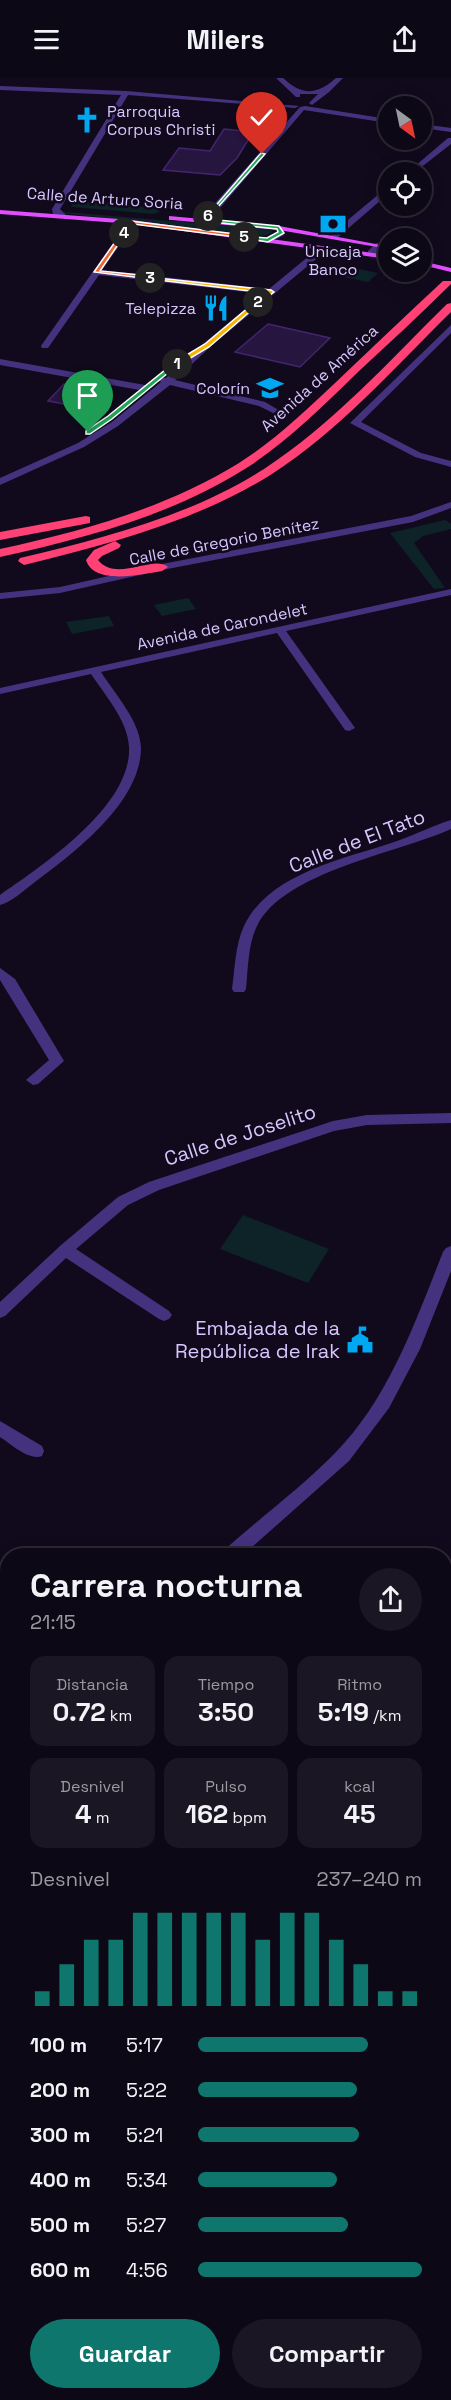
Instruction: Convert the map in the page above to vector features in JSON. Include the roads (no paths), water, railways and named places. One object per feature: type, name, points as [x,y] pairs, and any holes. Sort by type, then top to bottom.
[{"type":"highway","name":"Avenida de América","points":[[0,553],[66,538],[147,512],[209,484],[243,465],[299,422],[447,283]]},
{"type":"highway","name":"Avenida de América","points":[[0,566],[123,535],[165,521],[225,495],[298,451],[342,412],[451,306]]},
{"type":"highway","points":[[0,536],[115,514],[243,465]]},
{"type":"highway","points":[[162,567],[112,573],[97,568],[92,560],[105,549],[192,516],[225,495]]},
{"type":"main road","name":"Calle de Arturo Soria","points":[[0,210],[205,220],[279,228],[378,245]]},
{"type":"main road","name":"Calle de Arturo Soria","points":[[59,212],[378,255]]},
{"type":"main road","points":[[324,248],[334,236]]},
{"type":"main road","points":[[432,256],[451,260]]},
{"type":"main road","points":[[432,265],[451,270]]},
{"type":"street","points":[[279,78],[305,104]]},
{"type":"street","points":[[205,220],[305,104],[327,91],[340,78]]},
{"type":"street","points":[[0,88],[305,104],[328,111],[378,119]]},
{"type":"street","points":[[292,92],[327,91]]},
{"type":"street","points":[[59,212],[126,93]]},
{"type":"street","points":[[369,118],[378,111]]},
{"type":"street","points":[[432,128],[451,130]]},
{"type":"street","points":[[441,129],[451,135]]},
{"type":"street","points":[[424,162],[451,140]]},
{"type":"street","points":[[334,236],[378,199]]},
{"type":"street","points":[[45,346],[132,222]]},
{"type":"street","points":[[268,240],[281,233],[279,228]]},
{"type":"street","points":[[30,464],[69,446],[79,446],[115,424],[168,382],[207,345],[324,248]]},
{"type":"street","name":"Calle de Arturo Soria","points":[[371,253],[378,249]]},
{"type":"street","points":[[96,272],[271,292]]},
{"type":"street","points":[[451,328],[356,421],[356,424],[362,428],[418,455],[451,464]]},
{"type":"street","points":[[0,480],[102,423],[156,379],[207,345]]},
{"type":"street","points":[[0,362],[145,388],[149,391],[119,416],[115,424]]},
{"type":"street","points":[[156,379],[262,404],[277,412]]},
{"type":"street","points":[[79,446],[81,440],[98,430],[102,423]]},
{"type":"street","name":"Calle de Gregorio Benítez","points":[[0,596],[60,590],[162,567],[413,519],[451,505]]},
{"type":"street","name":"Avenida de Carondelet","points":[[0,691],[450,593]]},
{"type":"street","points":[[280,630],[349,728]]},
{"type":"street","points":[[0,901],[52,866],[80,841],[104,814],[131,773],[135,749],[132,734],[94,670]]},
{"type":"street","name":"Calle de El Tato","points":[[239,989],[250,926],[260,908],[274,895],[339,864],[432,835],[451,825]]},
{"type":"street","points":[[0,972],[10,982],[57,1061],[33,1080]]},
{"type":"street","name":"Calle de Joselito","points":[[0,1312],[65,1250],[123,1201],[154,1186],[287,1139],[333,1126],[367,1120],[451,1118]]},
{"type":"street","points":[[65,1250],[164,1315]]},
{"type":"street","points":[[238,1548],[344,1456],[376,1412],[412,1349],[451,1252]]},
{"type":"street","points":[[0,1428],[36,1450]]},
{"type":"place","name":"Parroquia Corpus Christi","points":[[87,120]]},
{"type":"place","name":"Unicaja Banco","points":[[333,224]]},
{"type":"place","name":"Telepizza","points":[[216,308]]},
{"type":"place","name":"Colorín","points":[[270,388]]},
{"type":"place","name":"Embajada de la República de Irak","points":[[360,1340]]}]
